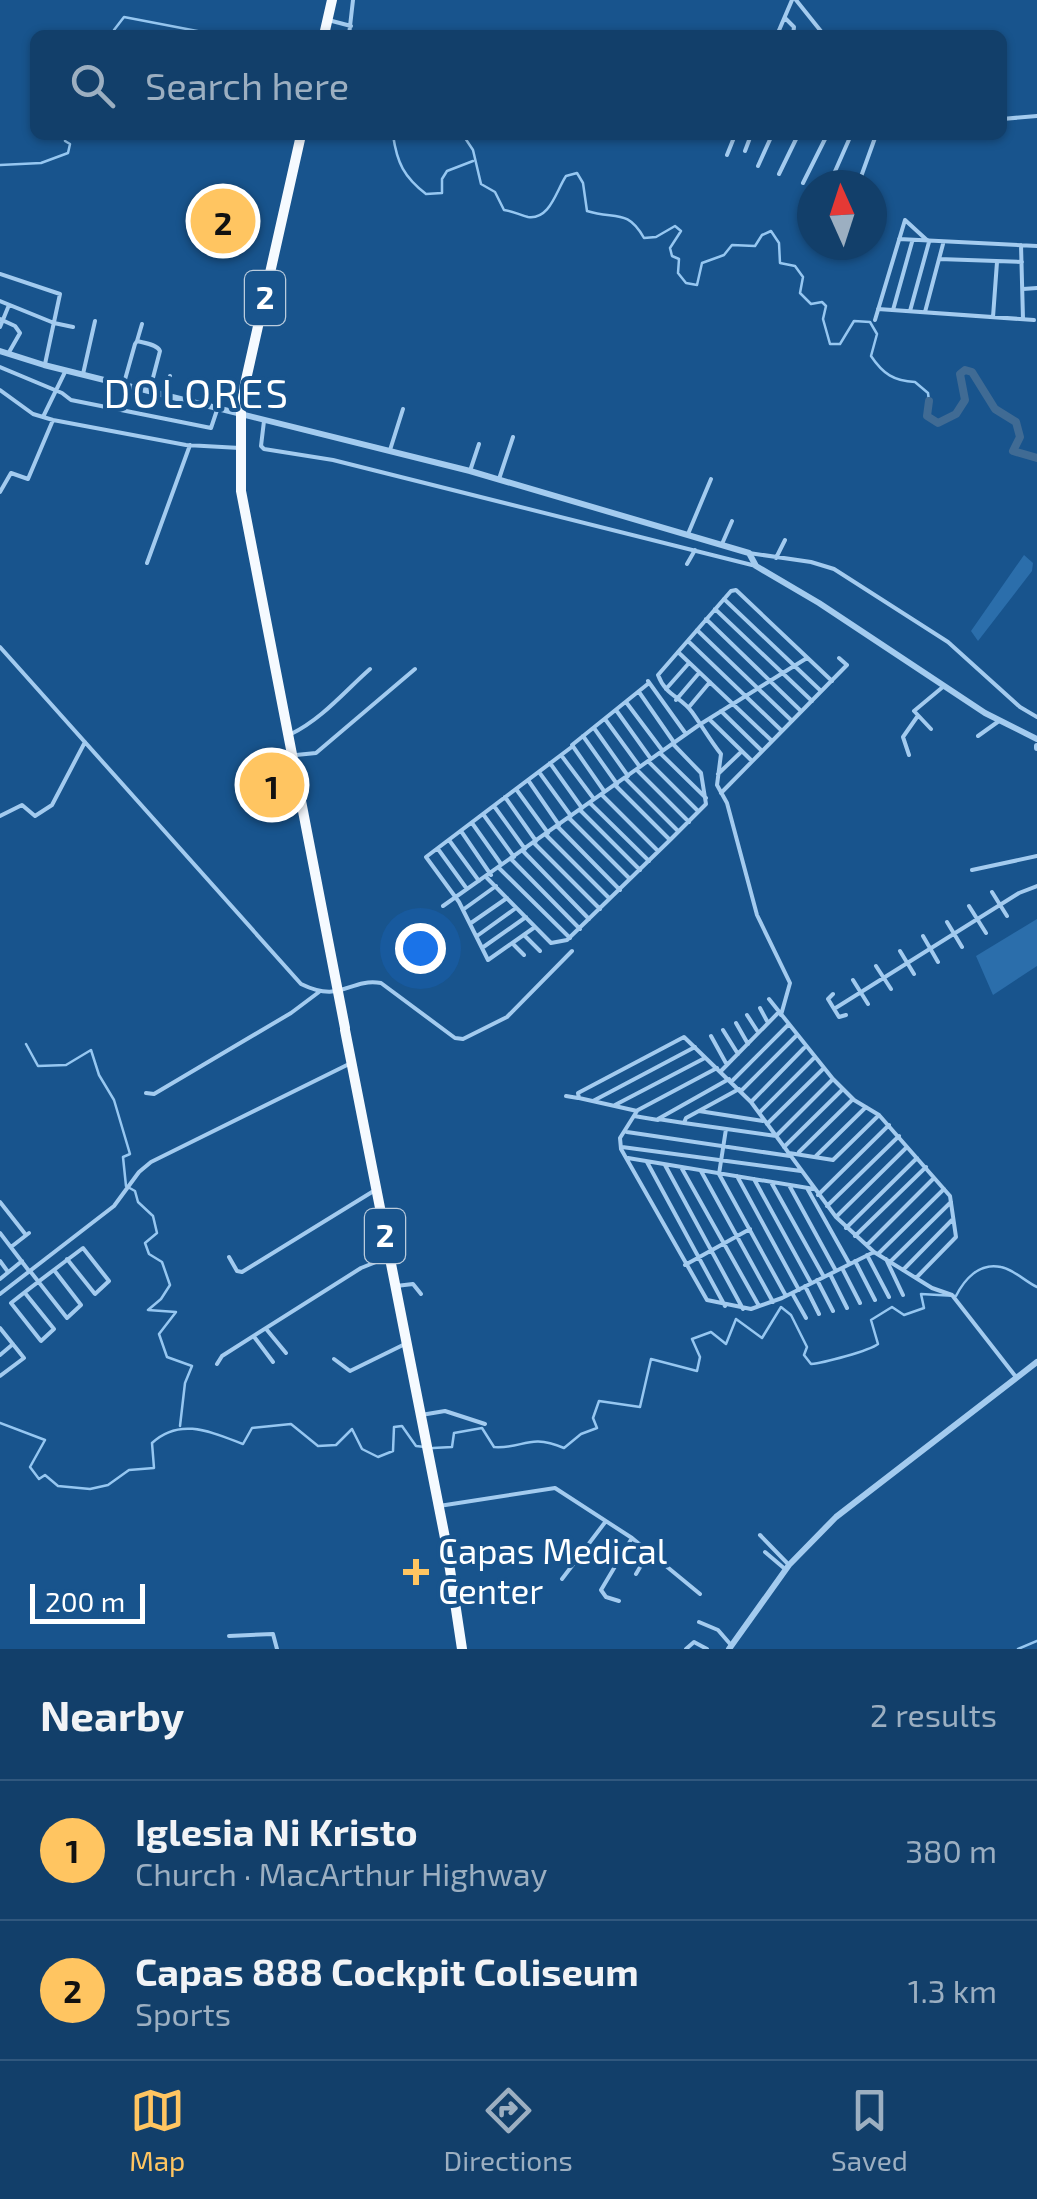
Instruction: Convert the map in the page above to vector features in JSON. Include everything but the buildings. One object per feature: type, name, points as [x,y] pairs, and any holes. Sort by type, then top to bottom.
[{"type":"highway","points":[[325,30],[332,0]]},
{"type":"highway","name":"2","points":[[298,140],[241,411],[245,520],[439,1506],[462,1649]]},
{"type":"highway","points":[[370,1162],[372,1192],[386,1242]]},
{"type":"street","points":[[351,30],[354,0]]},
{"type":"street","points":[[780,30],[794,0],[820,30]]},
{"type":"street","points":[[784,18],[794,30]]},
{"type":"street","points":[[327,20],[352,26]]},
{"type":"street","points":[[1007,119],[1037,116]]},
{"type":"street","points":[[727,154],[733,140]]},
{"type":"street","points":[[745,151],[749,140]]},
{"type":"street","points":[[758,166],[770,140]]},
{"type":"street","points":[[780,174],[796,140]]},
{"type":"street","points":[[810,170],[824,140]]},
{"type":"street","points":[[836,170],[849,140]]},
{"type":"street","points":[[863,170],[874,140]]},
{"type":"street","points":[[876,320],[905,220],[930,242]]},
{"type":"street","points":[[899,239],[1037,246]]},
{"type":"street","points":[[893,310],[913,240]]},
{"type":"street","points":[[910,311],[930,242]]},
{"type":"street","points":[[925,312],[944,243]]},
{"type":"street","points":[[1022,245],[1023,319]]},
{"type":"street","points":[[939,260],[1022,262]]},
{"type":"street","points":[[993,317],[997,262]]},
{"type":"street","points":[[0,274],[60,294],[44,365]]},
{"type":"street","points":[[1023,289],[1037,288]]},
{"type":"street","points":[[0,301],[74,327]]},
{"type":"street","points":[[0,327],[9,305]]},
{"type":"street","points":[[878,309],[1034,320]]},
{"type":"street","points":[[2,319],[20,334],[8,354]]},
{"type":"street","points":[[82,374],[95,321]]},
{"type":"street","points":[[124,383],[142,324]]},
{"type":"street","points":[[137,341],[157,346],[160,351],[150,389]]},
{"type":"street","points":[[0,350],[44,365],[470,470],[749,553],[812,562],[834,570],[948,642],[1011,700],[1037,717]]},
{"type":"street","points":[[0,367],[71,400],[211,428],[218,406]]},
{"type":"street","points":[[43,417],[66,370]]},
{"type":"street","points":[[164,393],[170,376]]},
{"type":"street","points":[[1,392],[33,414],[54,420],[190,445],[240,448]]},
{"type":"street","points":[[390,450],[403,409]]},
{"type":"street","points":[[264,419],[264,449],[318,457],[756,566],[819,602],[1037,744]]},
{"type":"street","points":[[0,492],[11,473],[28,479],[54,420]]},
{"type":"street","points":[[499,478],[513,437]]},
{"type":"street","points":[[470,470],[478,444]]},
{"type":"street","points":[[147,562],[190,445]]},
{"type":"street","points":[[688,534],[711,480]]},
{"type":"street","points":[[722,544],[732,521]]},
{"type":"street","points":[[663,542],[668,528]]},
{"type":"street","points":[[776,558],[785,540]]},
{"type":"street","points":[[687,564],[695,550]]},
{"type":"street","points":[[749,553],[756,566]]},
{"type":"street","points":[[832,680],[736,590],[724,598],[658,675],[676,700],[688,707],[721,754],[716,782],[727,803],[758,916],[790,983],[780,1013],[727,1065],[635,1114],[620,1146],[703,1296],[743,1309],[773,1302],[876,1253],[944,1188]]},
{"type":"street","points":[[724,598],[821,691]]},
{"type":"street","points":[[715,609],[812,701]]},
{"type":"street","points":[[706,620],[802,711]]},
{"type":"street","points":[[697,630],[792,721]]},
{"type":"street","points":[[688,641],[782,731]]},
{"type":"street","points":[[0,647],[295,980],[320,992],[338,994],[368,982],[381,983],[455,1038],[462,1039],[507,1017],[572,951]]},
{"type":"street","points":[[678,652],[772,742]]},
{"type":"street","points":[[444,906],[699,725],[808,658]]},
{"type":"street","points":[[722,793],[847,665],[839,658]]},
{"type":"street","points":[[666,689],[690,662]]},
{"type":"street","points":[[287,736],[304,728],[370,669]]},
{"type":"street","points":[[291,756],[316,753],[415,670]]},
{"type":"street","points":[[676,700],[700,672]]},
{"type":"street","points":[[536,927],[490,960],[464,909],[426,858],[573,746],[649,682],[686,734]]},
{"type":"street","points":[[688,707],[710,682]]},
{"type":"street","points":[[930,729],[914,711],[944,686]]},
{"type":"street","points":[[460,831],[496,886],[551,943],[570,938],[706,804],[701,773],[674,743],[639,692]]},
{"type":"street","points":[[626,702],[661,752],[706,798]]},
{"type":"street","points":[[616,710],[650,760],[698,812]]},
{"type":"street","points":[[721,712],[762,751]]},
{"type":"street","points":[[908,755],[903,737],[917,717]]},
{"type":"street","points":[[605,719],[638,768],[688,822]]},
{"type":"street","points":[[709,719],[752,762]]},
{"type":"street","points":[[978,736],[999,721]]},
{"type":"street","points":[[594,728],[627,777],[679,832]]},
{"type":"street","points":[[582,736],[616,784],[670,840]]},
{"type":"street","points":[[0,816],[22,805],[35,816],[48,809],[85,742]]},
{"type":"street","points":[[573,746],[603,793],[659,852]]},
{"type":"street","points":[[718,774],[742,751]]},
{"type":"street","points":[[560,755],[592,801],[649,862]]},
{"type":"street","points":[[550,763],[581,809],[640,870]]},
{"type":"street","points":[[538,772],[570,817],[630,880]]},
{"type":"street","points":[[528,780],[558,826],[620,890]]},
{"type":"street","points":[[265,794],[297,788]]},
{"type":"street","points":[[516,789],[547,834],[610,900]]},
{"type":"street","points":[[506,797],[535,842],[600,909]]},
{"type":"street","points":[[494,806],[524,850],[590,920]]},
{"type":"street","points":[[483,814],[512,858],[580,929]]},
{"type":"street","points":[[472,823],[501,867],[570,938]]},
{"type":"street","points":[[449,840],[480,882]]},
{"type":"street","points":[[438,848],[468,890]]},
{"type":"street","points":[[972,870],[1037,856]]},
{"type":"street","points":[[464,909],[496,886]]},
{"type":"street","points":[[834,1009],[1037,886]]},
{"type":"street","points":[[992,892],[1007,916]]},
{"type":"street","points":[[471,923],[507,898]]},
{"type":"street","points":[[969,906],[986,933]]},
{"type":"street","points":[[477,936],[516,908]]},
{"type":"street","points":[[482,948],[526,917]]},
{"type":"street","points":[[947,922],[962,947]]},
{"type":"street","points":[[525,936],[540,951]]},
{"type":"street","points":[[923,936],[938,962]]},
{"type":"street","points":[[514,944],[524,955]]},
{"type":"street","points":[[900,950],[914,974]]},
{"type":"street","points":[[876,966],[891,989]]},
{"type":"street","points":[[853,980],[868,1004]]},
{"type":"street","points":[[146,1093],[154,1094],[320,992]]},
{"type":"street","points":[[833,994],[828,999],[834,1009],[840,1018],[846,1015]]},
{"type":"street","points":[[769,998],[842,1089],[879,1115],[944,1188],[951,1202],[956,1234],[916,1278]]},
{"type":"street","points":[[760,1008],[768,1023]]},
{"type":"street","points":[[747,1015],[758,1033]]},
{"type":"street","points":[[736,1023],[748,1044]]},
{"type":"street","points":[[658,1120],[730,1080],[788,1025]]},
{"type":"street","points":[[723,1030],[738,1054]]},
{"type":"street","points":[[578,1098],[579,1092],[682,1035],[760,1112],[800,1172],[874,1300]]},
{"type":"street","points":[[711,1036],[727,1065]]},
{"type":"street","points":[[684,1123],[686,1118],[740,1090],[796,1036]]},
{"type":"street","points":[[751,1102],[806,1046]]},
{"type":"street","points":[[593,1101],[694,1047]]},
{"type":"street","points":[[760,1112],[815,1057]]},
{"type":"street","points":[[615,1105],[706,1058]]},
{"type":"street","points":[[0,1294],[114,1206],[151,1162],[351,1063]]},
{"type":"street","points":[[766,1123],[824,1068]]},
{"type":"street","points":[[776,1136],[833,1079]]},
{"type":"street","points":[[784,1147],[842,1089]]},
{"type":"street","points":[[566,1096],[615,1105],[658,1120],[776,1136]]},
{"type":"street","points":[[798,1153],[853,1099]]},
{"type":"street","points":[[816,1156],[866,1107]]},
{"type":"street","points":[[699,1111],[766,1123]]},
{"type":"street","points":[[624,1132],[833,1160],[879,1115]]},
{"type":"street","points":[[818,1196],[889,1125]]},
{"type":"street","points":[[726,1129],[720,1174],[806,1318]]},
{"type":"street","points":[[827,1207],[899,1136]]},
{"type":"street","points":[[620,1146],[800,1172]]},
{"type":"street","points":[[836,1217],[907,1146]]},
{"type":"street","points":[[628,1158],[810,1189],[876,1253],[962,1304],[1016,1378]]},
{"type":"street","points":[[846,1228],[917,1158]]},
{"type":"street","points":[[647,1162],[725,1306]]},
{"type":"street","points":[[665,1165],[743,1309]]},
{"type":"street","points":[[681,1167],[759,1306]]},
{"type":"street","points":[[855,1236],[926,1167]]},
{"type":"street","points":[[701,1170],[773,1302]]},
{"type":"street","points":[[736,1176],[808,1285],[832,1311]]},
{"type":"street","points":[[867,1245],[935,1178]]},
{"type":"street","points":[[754,1179],[819,1314]]},
{"type":"street","points":[[771,1182],[847,1308]]},
{"type":"street","points":[[789,1184],[860,1303]]},
{"type":"street","points":[[229,1257],[236,1271],[242,1272],[372,1192]]},
{"type":"street","points":[[0,1202],[27,1234],[11,1248]]},
{"type":"street","points":[[888,1261],[951,1202]]},
{"type":"street","points":[[902,1270],[954,1219]]},
{"type":"street","points":[[686,1264],[750,1229]]},
{"type":"street","points":[[0,1234],[67,1318],[81,1305],[54,1270]]},
{"type":"street","points":[[25,1292],[54,1329],[41,1341],[12,1303],[25,1292],[83,1248],[110,1281],[95,1294],[68,1260]]},
{"type":"street","points":[[867,1255],[889,1297]]},
{"type":"street","points":[[218,1364],[222,1356],[367,1265],[389,1256]]},
{"type":"street","points":[[0,1261],[8,1272]]},
{"type":"street","points":[[888,1261],[903,1295]]},
{"type":"street","points":[[0,1279],[22,1262]]},
{"type":"street","points":[[396,1286],[414,1284],[421,1294]]},
{"type":"street","points":[[266,1330],[286,1354]]},
{"type":"street","points":[[0,1376],[24,1358],[1,1332]]},
{"type":"street","points":[[254,1337],[273,1362]]},
{"type":"street","points":[[0,1354],[13,1344]]},
{"type":"street","points":[[334,1359],[350,1371],[407,1344]]},
{"type":"street","points":[[699,1622],[718,1630],[730,1647],[787,1567],[836,1516],[1037,1362]]},
{"type":"street","points":[[421,1415],[446,1411],[485,1424]]},
{"type":"street","points":[[439,1506],[555,1488],[632,1538],[700,1594]]},
{"type":"street","points":[[562,1579],[606,1521]]},
{"type":"street","points":[[760,1535],[787,1567]]},
{"type":"street","points":[[619,1600],[606,1597],[600,1590],[632,1538]]},
{"type":"street","points":[[636,1574],[649,1552]]},
{"type":"street","points":[[765,1552],[787,1567]]},
{"type":"street","points":[[228,1636],[274,1634],[277,1649]]},
{"type":"street","points":[[686,1649],[694,1642],[707,1649]]},
{"type":"shaded area","points":[[1024,555],[1033,563],[1032,571],[978,641],[971,631]]},
{"type":"shaded area","points":[[1037,919],[1037,966],[993,995],[976,956]]},
{"type":"waterway","points":[[114,30],[124,17],[192,30]]},
{"type":"waterway","points":[[0,165],[41,163],[68,153],[70,144],[65,140]]},
{"type":"waterway","points":[[394,140],[403,169],[426,194],[442,193],[442,179],[447,171],[473,161]]},
{"type":"waterway","points":[[466,140],[473,150],[481,184],[495,192],[504,210],[528,217],[542,214],[566,176],[577,173],[583,183],[587,211],[626,219],[644,238],[656,237],[675,226],[681,231],[670,248],[672,256],[679,259],[678,273],[686,283],[697,285],[702,263],[724,255],[732,245],[755,246],[762,235],[771,231],[779,243],[780,263],[795,266],[803,277],[800,293],[811,304],[822,302],[826,306],[823,319],[830,344],[840,344],[854,321],[870,322],[877,334],[871,356],[875,362],[895,378],[915,382],[928,393],[929,401]]},
{"type":"waterway","points":[[929,401],[927,416],[938,423],[956,414],[965,400],[960,374],[965,370],[972,372],[995,409],[1016,422],[1020,437],[1013,451],[1037,458]]},
{"type":"waterway","points":[[26,1044],[38,1066],[66,1065],[91,1050],[99,1075],[114,1100],[130,1154],[123,1157],[126,1186],[135,1191],[138,1202],[153,1216],[157,1233],[145,1243],[149,1254],[162,1262],[170,1285],[148,1310],[176,1312],[159,1334],[167,1357],[192,1366],[185,1383],[180,1426]]},
{"type":"waterway","points":[[433,1448],[452,1447],[454,1433],[482,1428],[494,1447],[542,1442],[564,1448],[581,1434],[597,1428],[593,1418],[599,1401],[640,1407],[651,1359],[697,1371],[700,1357],[692,1339],[711,1332],[726,1344],[736,1319],[762,1338],[781,1307],[791,1315],[807,1347],[804,1355],[811,1364],[873,1347],[878,1344],[871,1320],[892,1307],[904,1315],[924,1308],[921,1294],[956,1296],[968,1278],[986,1267],[1006,1268],[1037,1287]]},
{"type":"waterway","points":[[0,1423],[45,1440],[30,1467],[39,1479],[45,1475],[58,1486],[90,1489],[108,1485],[129,1470],[154,1468],[152,1443],[174,1430],[196,1429],[243,1444],[252,1428],[291,1424],[318,1446],[336,1445],[352,1429],[362,1449],[378,1457],[393,1451],[394,1427],[402,1426],[416,1446],[425,1447]]},
{"type":"waterway","points":[[1018,1649],[1037,1641]]},
{"type":"place","name":"Capas 888 Cockpit Coliseum","points":[[223,221]]},
{"type":"place","name":"Iglesia Ni Kristo","points":[[272,785]]},
{"type":"place","name":"Capas Medical Center","points":[[416,1572]]},
{"type":"district","name":"DOLORES","points":[[197,394]]}]
